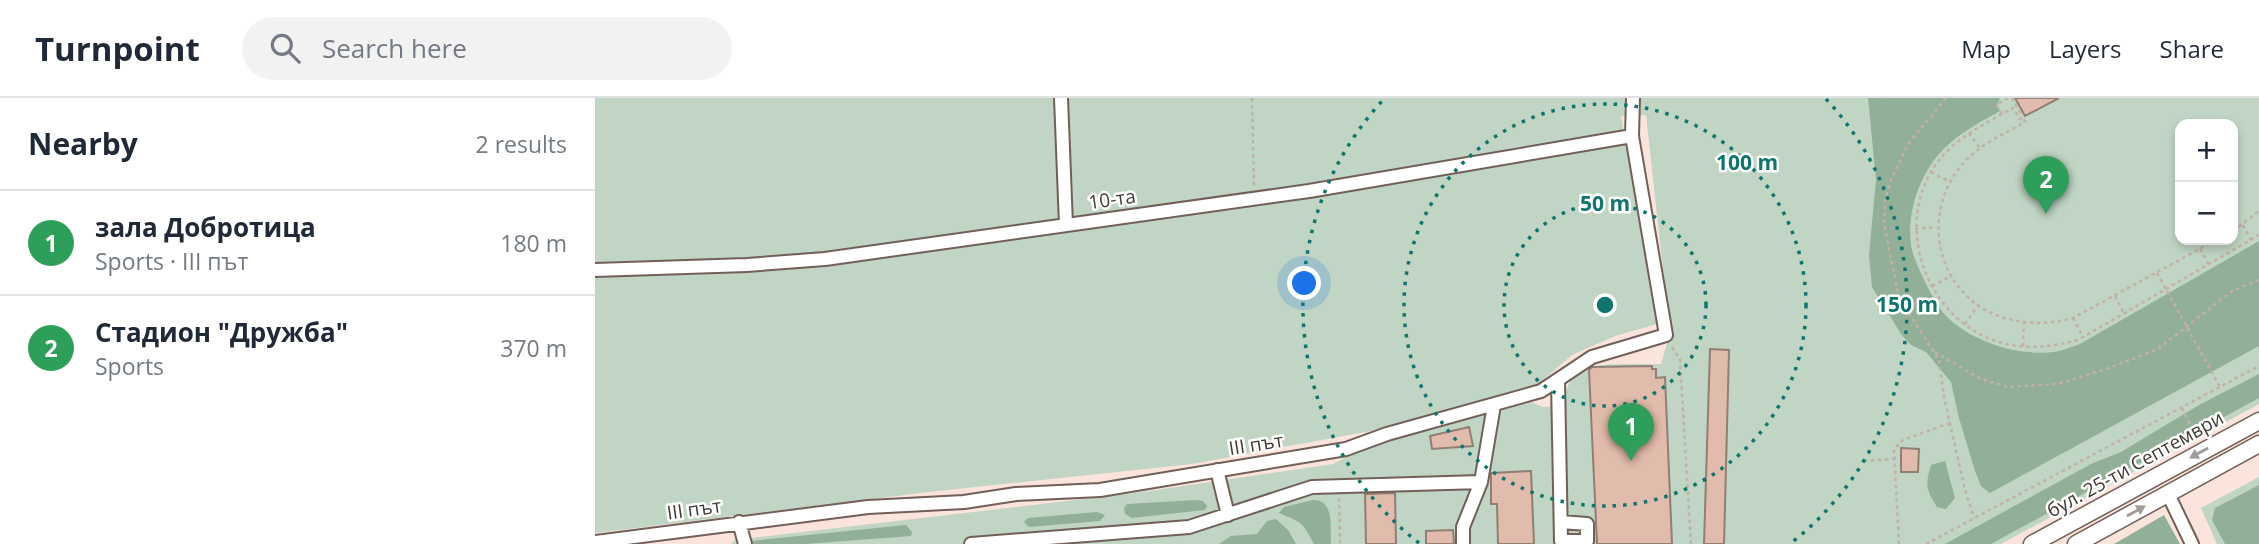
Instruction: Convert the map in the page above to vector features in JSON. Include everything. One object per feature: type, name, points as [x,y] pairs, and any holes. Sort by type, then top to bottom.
[{"type":"main road","name":"бул. 25-ти Септември","points":[[2032,544],[2259,421]]},
{"type":"main road","points":[[2075,544],[2259,444]]},
{"type":"street","points":[[1061,98],[1066,225]]},
{"type":"street","points":[[1633,98],[1632,136],[1666,335]]},
{"type":"street","name":"10-та","points":[[595,270],[747,265],[825,259],[1255,199],[1632,136]]},
{"type":"street","name":"ІІІ път","points":[[595,542],[868,507],[964,502],[1016,494],[1100,490],[1346,449],[1387,434],[1541,391],[1592,357],[1666,335]]},
{"type":"street","points":[[1558,381],[1561,522]]},
{"type":"street","points":[[1463,544],[1463,527],[1481,482],[1494,405]]},
{"type":"street","points":[[1217,470],[1228,515]]},
{"type":"street","points":[[971,544],[1188,527],[1312,487],[1481,482]]},
{"type":"street","points":[[2168,494],[2192,544]]},
{"type":"street","points":[[739,522],[745,544]]},
{"type":"path","points":[[1252,98],[1255,199]]},
{"type":"path","points":[[1946,98],[1907,144],[1890,182],[1885,201],[1884,225],[1899,298],[1939,360],[1950,423],[1974,518]]},
{"type":"path","points":[[2002,114],[1996,105],[2010,98],[2025,122],[1979,147],[1957,170],[1950,182],[1936,227],[1939,247],[1951,275],[1957,285],[1979,304],[2003,318],[2050,324],[2073,318],[2206,245]]},
{"type":"path","points":[[2023,117],[2020,119],[2013,108],[1969,133],[1943,157],[1931,172],[1920,203],[1915,229],[1918,252],[1932,286],[1951,315],[1999,342],[2053,347],[2083,337],[2259,235]]},
{"type":"path","points":[[1969,133],[1979,147]]},
{"type":"path","points":[[1931,172],[1950,182]]},
{"type":"path","points":[[2238,228],[2259,211]]},
{"type":"path","points":[[2243,225],[2251,240]]},
{"type":"path","points":[[1915,229],[1936,227]]},
{"type":"path","points":[[2200,248],[2209,264]]},
{"type":"path","points":[[2157,272],[2220,387]]},
{"type":"path","points":[[1932,286],[1951,275]]},
{"type":"path","points":[[1935,352],[1979,378],[2007,387],[2058,384],[2109,369],[2158,349],[2232,291],[2259,280]]},
{"type":"path","points":[[2115,296],[2124,314]]},
{"type":"path","points":[[1965,324],[1979,304]]},
{"type":"path","points":[[2073,318],[2083,337]]},
{"type":"path","points":[[2023,346],[2024,322]]},
{"type":"path","points":[[1666,335],[1680,360],[1691,544]]},
{"type":"path","points":[[1926,544],[2259,366]]},
{"type":"path","points":[[1899,544],[1894,449],[1903,440],[1950,423]]},
{"type":"path","points":[[1864,461],[1894,459]]},
{"type":"path","points":[[1339,485],[1340,544]]},
{"type":"green space","points":[[595,98],[2259,98],[2259,404],[2001,544],[731,544],[735,540],[1135,493],[1333,464],[1368,446],[1528,401],[1543,407],[1557,406],[1573,377],[1592,367],[1661,364],[1670,333],[1646,115],[1621,116],[1657,324],[1615,336],[1572,355],[1535,387],[1414,423],[1192,464],[929,492],[595,533]]},
{"type":"green space","points":[[1868,98],[2000,98],[1997,105],[2000,111],[1952,141],[1931,164],[1919,188],[1911,215],[1913,254],[1928,288],[1949,319],[1972,335],[2012,350],[2040,353],[2060,351],[2080,344],[2259,241],[2259,346],[1990,493],[1981,486],[1975,471],[1951,382],[1926,352],[1911,345],[1901,334],[1872,287],[1869,255],[1876,180]]},
{"type":"green space","points":[[2259,374],[2259,398],[1991,544],[1945,544],[2091,464],[2121,452],[2199,405]]},
{"type":"green space","points":[[1945,461],[1955,498],[1946,509],[1937,507],[1927,483],[1931,465]]},
{"type":"green space","points":[[2259,477],[2259,544],[2217,544],[2201,508]]},
{"type":"green space","points":[[2259,485],[2259,544],[2225,544],[2212,520],[2215,508]]},
{"type":"green space","points":[[1313,500],[1320,501],[1328,510],[1331,544],[1314,544],[1300,523],[1279,513],[1284,507]]},
{"type":"green space","points":[[1203,501],[1207,506],[1205,510],[1132,518],[1125,514],[1124,508],[1127,504]]},
{"type":"green space","points":[[1097,512],[1105,515],[1100,521],[1029,527],[1024,522],[1028,518]]},
{"type":"green space","points":[[2164,515],[2180,544],[2114,544]]},
{"type":"green space","points":[[1276,519],[1288,530],[1296,544],[1219,544],[1231,536],[1257,534],[1267,521]]},
{"type":"green space","points":[[906,525],[912,532],[911,536],[805,544],[749,544],[751,541]]},
{"type":"building","points":[[2015,98],[2059,98],[2025,116]]},
{"type":"building","points":[[1710,349],[1729,350],[1724,544],[1704,544]]},
{"type":"building","points":[[1652,366],[1652,369],[1656,369],[1656,378],[1665,377],[1672,544],[1597,544],[1589,370],[1592,367]]},
{"type":"building","points":[[1469,427],[1473,446],[1432,449],[1430,436]]},
{"type":"building","points":[[1901,448],[1919,449],[1918,472],[1901,472]]},
{"type":"building","points":[[1531,471],[1534,544],[1498,544],[1497,504],[1491,504],[1491,473]]},
{"type":"building","points":[[1395,493],[1396,544],[1366,544],[1365,494]]},
{"type":"building","points":[[1453,530],[1454,544],[1426,544],[1426,531]]},
{"type":"place","name":"Стадион \"Дружба\"","points":[[2046,214]]},
{"type":"place","name":"зала Добротица","points":[[1631,461]]}]
